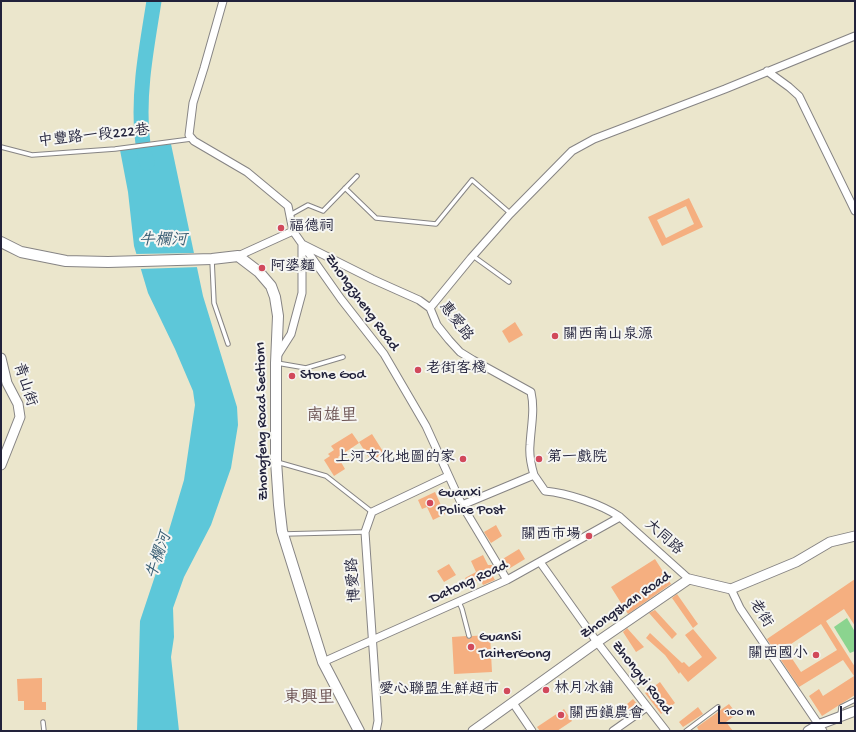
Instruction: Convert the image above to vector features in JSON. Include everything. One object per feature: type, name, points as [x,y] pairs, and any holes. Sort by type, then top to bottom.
[{"type":"main road","points":[[1,242],[21,252],[66,261],[108,262],[212,259],[238,256]]},
{"type":"main road","name":"Zhongfeng Road Section1","points":[[238,256],[259,272],[271,286],[275,297],[278,316],[276,360],[276,462],[283,534],[323,662],[359,731]]},
{"type":"street","points":[[191,139],[189,135],[193,103],[223,1]]},
{"type":"street","points":[[430,308],[510,214],[572,151],[594,139],[717,92],[855,36]]},
{"type":"street","points":[[767,71],[799,96],[855,211]]},
{"type":"street","name":"Zhongzheng Road","points":[[191,139],[247,172],[288,206],[293,231],[384,354],[426,426],[462,505],[507,580]]},
{"type":"street","points":[[238,256],[293,231]]},
{"type":"street","points":[[276,360],[292,334],[302,293],[302,244]]},
{"type":"street","name":"惠愛路","points":[[302,244],[372,279],[419,300],[430,308],[437,325],[460,352],[531,392],[533,404],[530,461],[534,475],[545,491],[560,492],[611,510],[620,516]]},
{"type":"street","name":"青山街","points":[[1,358],[4,383],[18,404],[20,417],[1,465]]},
{"type":"street","points":[[462,505],[534,475]]},
{"type":"street","points":[[372,512],[448,476]]},
{"type":"street","name":"博愛路","points":[[372,512],[364,532],[378,721],[376,731]]},
{"type":"street","name":"Datong Road","points":[[323,662],[507,580],[620,516]]},
{"type":"street","name":"大同路","points":[[620,516],[689,579]]},
{"type":"street","points":[[731,589],[796,562],[830,542],[855,536]]},
{"type":"street","name":"Zhongyi Road","points":[[540,562],[597,642],[666,731]]},
{"type":"street","name":"Zhongshan Road","points":[[473,731],[597,642],[689,579],[731,589]]},
{"type":"street","name":"老街","points":[[731,589],[740,608],[820,728]]},
{"type":"street","points":[[513,703],[532,731]]},
{"type":"street","points":[[613,731],[647,707]]},
{"type":"street","points":[[808,731],[820,728],[840,715],[855,711]]},
{"type":"lane","name":"中豐路一段222巷","points":[[1,147],[32,155],[115,149],[174,140],[191,139]]},
{"type":"lane","points":[[290,215],[308,205],[324,211],[356,176]]},
{"type":"lane","points":[[345,188],[376,218],[436,224],[472,180],[510,214]]},
{"type":"lane","points":[[473,256],[509,282]]},
{"type":"lane","points":[[212,259],[214,303],[228,344]]},
{"type":"lane","points":[[276,360],[306,368],[343,357]]},
{"type":"lane","points":[[276,462],[326,476],[372,512]]},
{"type":"lane","points":[[283,534],[364,532]]},
{"type":"lane","points":[[459,602],[469,636]]},
{"type":"lane","points":[[840,715],[841,707],[855,700]]},
{"type":"lane","points":[[686,731],[718,707]]},
{"type":"lane","points":[[44,722],[44,731]]},
{"type":"green space","points":[[847,618],[855,632],[855,651],[850,653],[834,627]]},
{"type":"water","name":"牛欄河","points":[[171,144],[203,296],[237,407],[238,425],[231,468],[211,525],[184,577],[173,608],[174,637],[171,657],[179,731],[137,731],[140,621],[184,480],[195,405],[193,391],[148,293],[134,246],[128,192],[120,150]]},
{"type":"pier","points":[[196,253],[199,267],[139,269],[134,254]]},
{"type":"building","points":[[689,198],[703,227],[662,246],[648,217]],"holes":[[[686,206],[694,224],[666,238],[657,220]]]},
{"type":"building","points":[[515,322],[523,335],[509,343],[502,331]]},
{"type":"building","points":[[352,433],[359,443],[338,457],[345,469],[334,476],[324,460],[330,456],[328,454],[334,450],[331,446]]},
{"type":"building","points":[[372,434],[384,453],[371,461],[359,442]]},
{"type":"building","name":"Guanxi Police Post","points":[[435,492],[445,514],[433,520],[427,507],[422,509],[418,500]]},
{"type":"building","points":[[496,525],[502,536],[491,543],[484,532]]},
{"type":"building","points":[[519,549],[525,559],[507,570],[501,560]]},
{"type":"building","points":[[483,555],[488,565],[492,565],[496,571],[491,573],[495,580],[483,585],[480,579],[469,585],[465,578],[476,572],[471,561]]},
{"type":"building","points":[[655,559],[671,584],[628,614],[611,587]]},
{"type":"building","points":[[449,564],[456,575],[444,582],[437,571]]},
{"type":"building","points":[[855,579],[855,626],[844,609],[826,621],[855,667],[855,695],[822,716],[809,696],[819,689],[823,696],[854,676],[843,660],[799,687],[767,639]],"holes":[[[821,624],[837,650],[801,672],[785,648]]]},
{"type":"building","points":[[677,594],[698,624],[693,628],[672,598]]},
{"type":"building","points":[[655,610],[677,634],[672,639],[649,613]]},
{"type":"building","points":[[627,628],[644,647],[636,652],[623,632]]},
{"type":"building","points":[[693,629],[717,658],[688,682],[680,672],[679,674],[665,655],[646,638],[650,633],[682,663],[684,662],[689,667],[702,657],[685,635]]},
{"type":"building","name":"GuanSi TaiHerGong","points":[[490,635],[492,672],[454,674],[452,637],[466,636],[469,639],[472,636]]},
{"type":"building","points":[[42,678],[42,702],[46,702],[46,710],[24,710],[24,701],[18,701],[17,679]]},
{"type":"building","points":[[660,682],[675,703],[661,714],[645,693]]},
{"type":"building","points":[[633,699],[637,704],[618,720],[614,715]]},
{"type":"building","points":[[729,704],[737,714],[726,722],[733,731],[699,731],[697,727]]},
{"type":"building","points":[[698,707],[703,714],[683,727],[679,722]]},
{"type":"building","name":"關西鎮農會","points":[[564,709],[572,721],[557,731],[540,731],[537,727]]},
{"type":"waterway","name":"牛欄河","points":[[147,163],[142,135],[141,101],[146,51],[154,1]]},
{"type":"place","name":"福德祠","points":[[281,228]]},
{"type":"place","name":"阿婆麵","points":[[262,268]]},
{"type":"place","name":"關西南山泉源","points":[[555,336]]},
{"type":"place","name":"老街客棧","points":[[418,370]]},
{"type":"place","name":"Stone God","points":[[292,376]]},
{"type":"place","name":"上河文化地圖的家","points":[[463,459]]},
{"type":"place","name":"第一戲院","points":[[539,459]]},
{"type":"place","name":"Guanxi Police Post","points":[[430,503]]},
{"type":"place","name":"關西市場","points":[[589,536]]},
{"type":"place","name":"GuanSi TaiHerGong","points":[[471,647]]},
{"type":"place","name":"關西國小","points":[[816,655]]},
{"type":"place","name":"林月冰舖","points":[[546,690]]},
{"type":"place","name":"愛心聯盟生鮮超市","points":[[507,691]]},
{"type":"place","name":"關西鎮農會","points":[[561,715]]},
{"type":"district","name":"南雄里","points":[[332,417]]},
{"type":"district","name":"東興里","points":[[309,699]]}]
